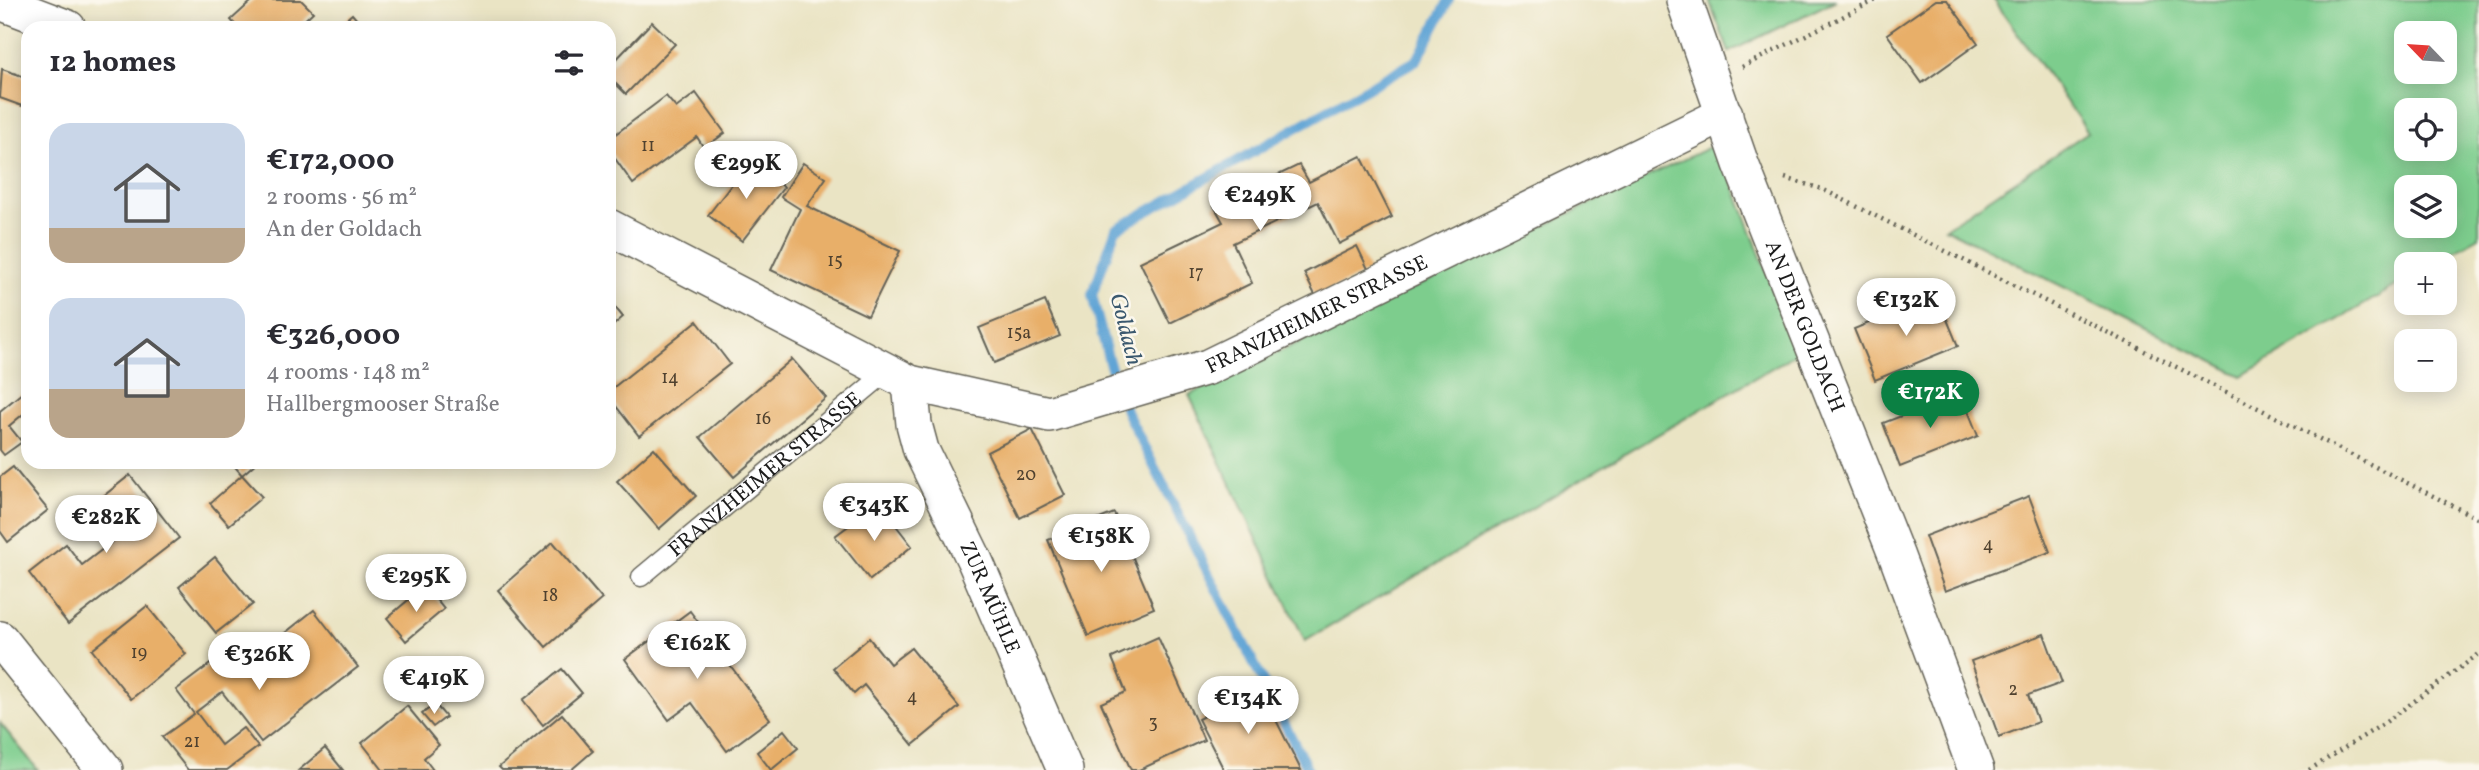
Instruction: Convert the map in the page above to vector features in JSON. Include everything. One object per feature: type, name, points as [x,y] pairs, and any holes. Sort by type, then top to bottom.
[{"type":"street","name":"AN DER GOLDACH","points":[[1684,0],[1741,164],[1897,558],[1976,770]]},
{"type":"street","points":[[0,2],[50,21]]},
{"type":"street","name":"FRANZHEIMER STRASSE","points":[[616,232],[899,377],[1049,414],[1208,367],[1725,114]]},
{"type":"street","name":"ZUR MÜHLE","points":[[899,377],[921,450],[975,561],[1065,770]]},
{"type":"street","points":[[0,639],[105,770]]},
{"type":"lane","name":"FRANZHEIMER STRASSE","points":[[641,577],[899,377]]},
{"type":"path","points":[[1713,82],[1876,0]]},
{"type":"path","points":[[1741,164],[1822,189],[2479,519]]},
{"type":"path","points":[[2309,770],[2383,724],[2479,654]]},
{"type":"green space","points":[[1709,0],[1836,0],[1729,52]]},
{"type":"green space","points":[[1994,0],[2479,0],[2479,237],[2453,252],[2394,252],[2394,287],[2242,376],[1945,228],[2088,132]]},
{"type":"green space","points":[[1718,143],[1797,353],[1305,641],[1189,395]]},
{"type":"green space","points":[[0,723],[38,770],[0,770]]},
{"type":"building","points":[[253,0],[301,0],[313,12],[303,21],[231,20]]},
{"type":"building","points":[[1936,0],[1947,0],[1978,43],[1922,83],[1887,34]]},
{"type":"building","points":[[352,14],[358,21],[344,21]]},
{"type":"building","points":[[652,22],[675,44],[626,94],[616,84],[616,60]]},
{"type":"building","points":[[2,69],[21,76],[21,106],[0,98]]},
{"type":"building","points":[[696,93],[725,133],[704,148],[697,137],[633,184],[616,160],[616,134],[666,96],[676,108]]},
{"type":"building","points":[[1361,156],[1392,217],[1339,244],[1318,202],[1233,243],[1252,283],[1170,323],[1140,262],[1223,222],[1214,206],[1299,165],[1309,182]]},
{"type":"building","points":[[750,161],[784,187],[742,241],[708,215]]},
{"type":"building","points":[[803,163],[826,178],[807,206],[900,251],[868,316],[771,270],[800,209],[781,197]]},
{"type":"building","points":[[1357,246],[1369,271],[1316,297],[1304,273]]},
{"type":"building","points":[[1937,295],[1958,346],[1875,380],[1854,329]]},
{"type":"building","points":[[1045,301],[1060,336],[994,363],[979,328]]},
{"type":"building","points":[[616,308],[623,317],[616,323]]},
{"type":"building","points":[[697,321],[730,364],[639,436],[616,406],[616,385]]},
{"type":"building","points":[[792,359],[826,398],[734,477],[700,437]]},
{"type":"building","points":[[1961,393],[1978,436],[1900,467],[1883,423]]},
{"type":"building","points":[[21,394],[21,416],[9,426],[21,443],[4,455],[0,450],[0,411]]},
{"type":"building","points":[[1032,429],[1065,495],[1020,518],[987,452]]},
{"type":"building","points":[[654,448],[696,496],[659,529],[617,481]]},
{"type":"building","points":[[13,467],[48,510],[8,542],[0,531],[0,477]]},
{"type":"building","points":[[237,469],[249,469],[242,475]]},
{"type":"building","points":[[130,475],[179,538],[68,624],[29,573],[66,544],[82,565],[130,528],[117,511],[114,514],[101,498]]},
{"type":"building","points":[[242,475],[262,497],[229,525],[210,503]]},
{"type":"building","points":[[2029,496],[2050,552],[1945,591],[1925,536]]},
{"type":"building","points":[[883,509],[912,546],[870,580],[835,536],[859,518],[864,524]]},
{"type":"building","points":[[1114,513],[1154,608],[1088,636],[1048,540]]},
{"type":"building","points":[[553,542],[602,599],[546,647],[498,590]]},
{"type":"building","points":[[215,557],[253,604],[216,633],[179,587]]},
{"type":"building","points":[[425,586],[444,609],[406,641],[387,618]]},
{"type":"building","points":[[147,606],[186,654],[131,699],[92,650]]},
{"type":"building","points":[[314,610],[358,667],[261,742],[222,692],[196,712],[221,745],[243,728],[258,747],[227,770],[188,770],[162,737],[194,714],[176,690],[238,643],[251,660]]},
{"type":"building","points":[[690,611],[770,719],[727,751],[692,703],[669,720],[625,659]]},
{"type":"building","points":[[2044,634],[2062,683],[2028,695],[2038,722],[1999,737],[1971,661]]},
{"type":"building","points":[[1158,637],[1204,740],[1139,770],[1131,770],[1101,703],[1126,692],[1112,658]]},
{"type":"building","points":[[869,638],[890,664],[911,648],[959,707],[913,745],[864,685],[854,694],[833,668]]},
{"type":"building","points":[[562,669],[582,693],[543,725],[523,700]]},
{"type":"building","points":[[1260,688],[1301,770],[1224,770],[1198,719]]},
{"type":"building","points":[[435,704],[446,717],[433,727],[422,714]]},
{"type":"building","points":[[407,706],[439,745],[424,758],[433,770],[383,770],[362,743]]},
{"type":"building","points":[[562,714],[593,751],[571,770],[502,770],[499,767]]},
{"type":"building","points":[[784,730],[798,748],[771,770],[757,752]]},
{"type":"building","points":[[325,748],[343,770],[299,770]]},
{"type":"waterway","name":"Goldach","points":[[1308,770],[1127,413],[1109,362],[1092,295],[1116,229],[1417,60],[1449,0]]}]
